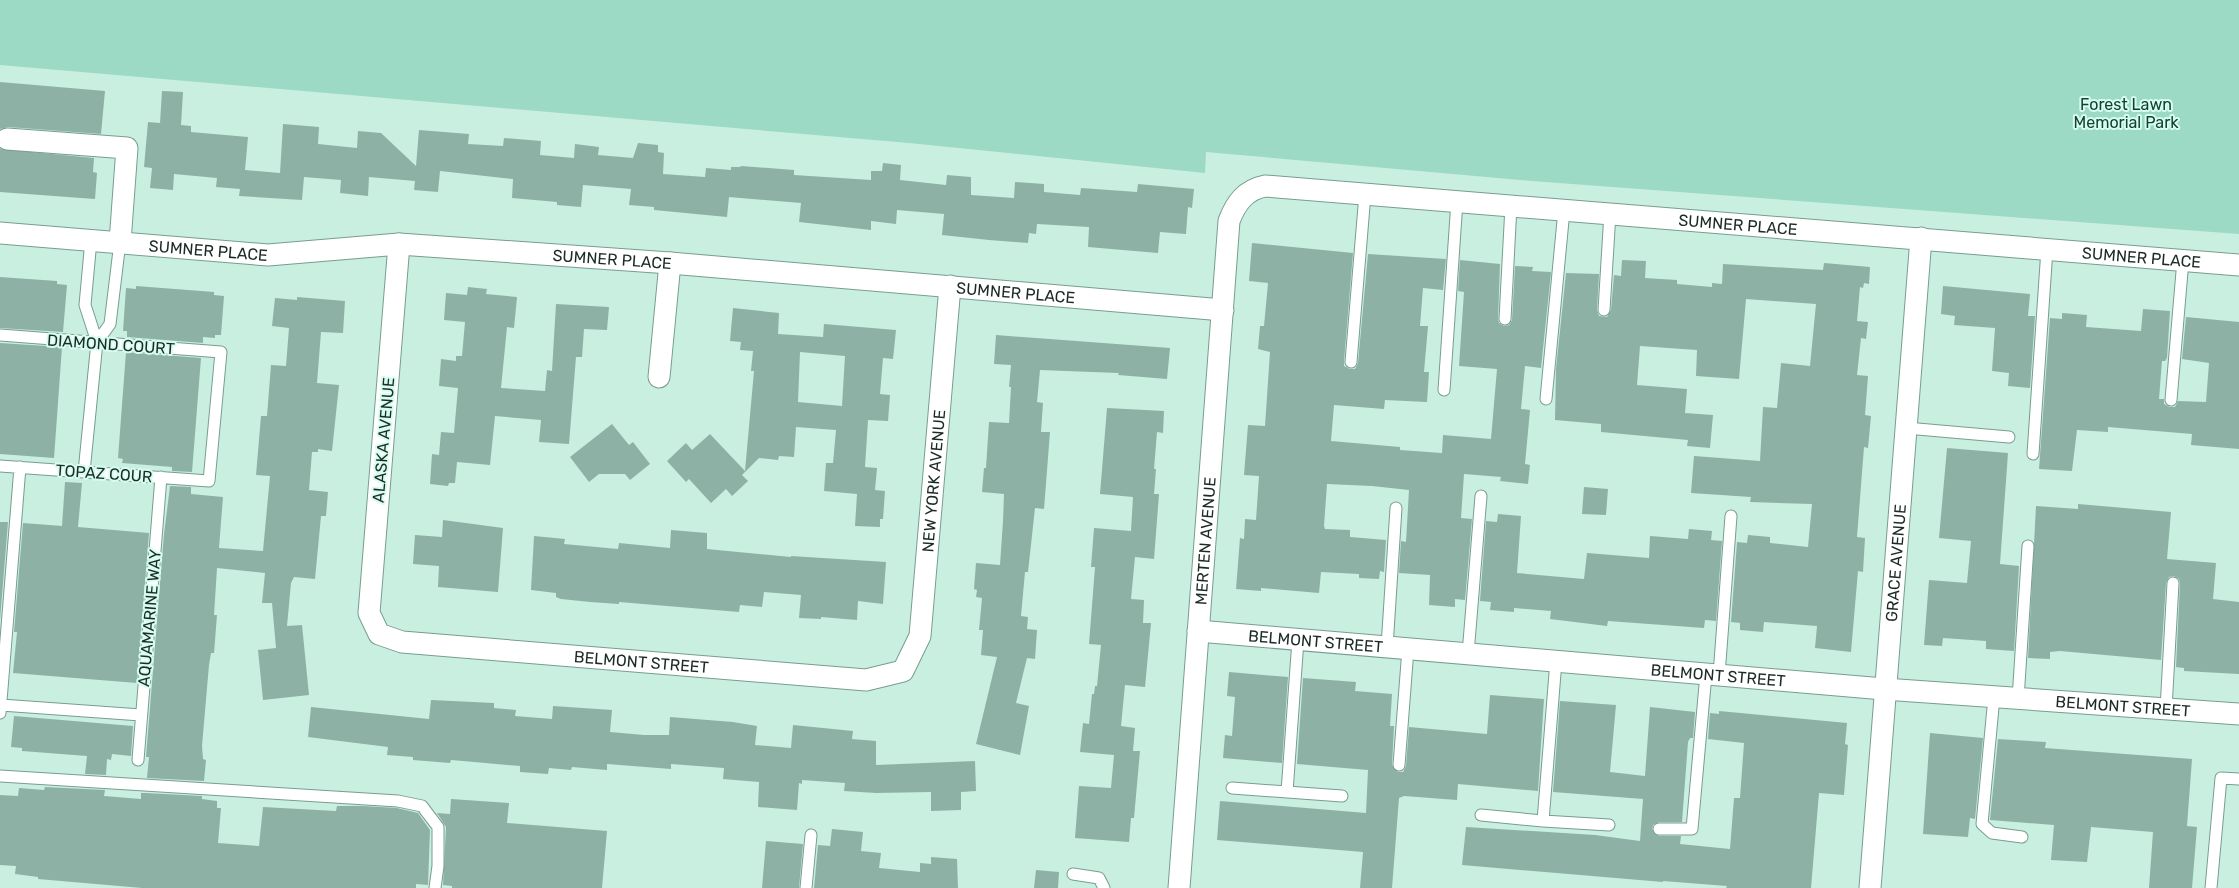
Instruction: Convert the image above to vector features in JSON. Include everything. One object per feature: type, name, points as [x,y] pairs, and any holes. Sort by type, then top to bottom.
[{"type":"street","points":[[7,139],[126,148],[120,242]]},
{"type":"street","name":"SUMNER PLACE","points":[[1241,198],[1254,188],[1265,186],[2239,265]]},
{"type":"street","name":"MERTEN AVENUE","points":[[1179,888],[1229,221],[1241,198]]},
{"type":"street","name":"SUMNER PLACE","points":[[0,234],[268,255],[399,244],[670,263],[1223,310]]},
{"type":"street","name":"GRACE AVENUE","points":[[1870,888],[1884,689],[1921,238]]},
{"type":"street","name":"ALASKA AVENUE","points":[[379,634],[369,613],[399,244]]},
{"type":"street","points":[[660,377],[670,263]]},
{"type":"street","name":"NEW YORK AVENUE","points":[[903,671],[920,636],[950,286]]},
{"type":"street","name":"BELMONT STREET","points":[[1198,631],[1884,689],[2239,714]]},
{"type":"street","name":"BELMONT STREET","points":[[379,634],[402,642],[866,680],[903,671]]},
{"type":"lane","points":[[1351,362],[1365,194]]},
{"type":"lane","points":[[1444,390],[1457,201]]},
{"type":"lane","points":[[1505,319],[1511,206]]},
{"type":"lane","points":[[1546,400],[1564,210]]},
{"type":"lane","points":[[1604,310],[1610,213]]},
{"type":"lane","points":[[84,472],[97,342],[85,305],[91,240]]},
{"type":"lane","points":[[97,342],[110,324],[120,242]]},
{"type":"lane","points":[[2033,454],[2047,249]]},
{"type":"lane","points":[[2171,400],[2182,260]]},
{"type":"lane","name":"DIAMOND COURT","points":[[0,335],[221,352],[209,481]]},
{"type":"lane","points":[[1906,428],[2009,437]]},
{"type":"lane","name":"TOPAZ COUR","points":[[0,466],[209,481]]},
{"type":"lane","points":[[20,467],[4,620],[0,709],[141,715]]},
{"type":"lane","name":"AQUAMARINE WAY","points":[[138,760],[161,477]]},
{"type":"lane","points":[[1468,654],[1481,496]]},
{"type":"lane","points":[[1396,508],[1399,765]]},
{"type":"lane","points":[[1659,829],[1692,829],[1713,674],[1731,516]]},
{"type":"lane","points":[[2018,699],[2028,546]]},
{"type":"lane","points":[[2166,709],[2173,583]]},
{"type":"lane","points":[[1287,792],[1298,640]]},
{"type":"lane","points":[[1543,821],[1556,661]]},
{"type":"lane","points":[[1994,697],[1982,824],[1992,833],[2022,837]]},
{"type":"lane","points":[[0,776],[398,801],[422,806],[438,828],[438,866],[435,888]]},
{"type":"lane","points":[[2211,888],[2221,778],[2239,779]]},
{"type":"lane","points":[[1232,788],[1342,796]]},
{"type":"lane","points":[[1481,815],[1609,825]]},
{"type":"lane","points":[[806,888],[811,835]]},
{"type":"lane","points":[[1073,874],[1099,878],[1104,888]]},
{"type":"green space","name":"Forest Lawn Memorial Park","points":[[0,0],[2239,0],[2239,234],[1532,181],[1206,152],[1205,173],[909,143],[0,65]]},
{"type":"building","points":[[0,82],[105,91],[101,134],[8,127],[0,129]]},
{"type":"building","points":[[162,91],[183,92],[181,125],[191,126],[191,132],[248,137],[245,170],[280,173],[283,124],[319,127],[318,144],[357,148],[358,131],[381,133],[416,166],[419,130],[469,134],[468,144],[503,146],[504,138],[541,141],[540,155],[574,158],[575,144],[599,147],[598,155],[633,158],[638,143],[658,145],[658,152],[664,153],[663,174],[705,177],[706,168],[731,170],[731,167],[741,166],[794,170],[794,175],[871,180],[871,171],[882,171],[883,163],[901,165],[900,180],[946,185],[947,175],[971,177],[971,195],[1014,198],[1015,182],[1044,184],[1044,192],[1080,195],[1081,188],[1137,192],[1138,184],[1194,189],[1192,208],[1188,207],[1186,234],[1160,232],[1158,253],[1088,247],[1089,227],[1037,224],[1036,234],[1029,233],[1028,243],[942,235],[944,214],[897,210],[896,224],[871,221],[871,230],[799,222],[801,203],[729,197],[727,217],[654,210],[654,207],[629,205],[631,189],[583,185],[581,207],[557,205],[557,202],[512,198],[513,179],[440,171],[438,192],[414,190],[415,181],[369,177],[368,196],[340,193],[341,180],[304,177],[302,200],[239,196],[240,189],[216,187],[217,178],[174,174],[173,190],[150,188],[152,168],[144,167],[148,122],[160,123]]},
{"type":"building","points":[[0,149],[94,158],[93,172],[97,173],[95,199],[0,192]]},
{"type":"building","points":[[1252,243],[1353,253],[1344,361],[1344,366],[1350,369],[1355,369],[1358,363],[1368,254],[1446,259],[1443,290],[1423,288],[1420,326],[1428,326],[1424,372],[1429,372],[1427,402],[1385,400],[1384,409],[1334,405],[1331,441],[1400,447],[1400,450],[1442,453],[1443,435],[1491,439],[1497,369],[1459,366],[1464,292],[1458,291],[1460,260],[1500,264],[1498,319],[1499,323],[1504,326],[1509,325],[1512,320],[1515,266],[1533,267],[1532,271],[1551,272],[1541,368],[1525,366],[1521,409],[1530,410],[1525,464],[1530,465],[1528,484],[1500,481],[1501,477],[1464,474],[1461,518],[1472,519],[1465,600],[1455,599],[1455,607],[1429,605],[1430,575],[1399,573],[1401,541],[1406,542],[1409,490],[1372,486],[1327,484],[1324,526],[1325,529],[1350,530],[1350,537],[1386,540],[1384,572],[1380,571],[1379,579],[1359,578],[1359,574],[1321,572],[1319,593],[1261,588],[1261,591],[1236,589],[1240,538],[1244,539],[1245,519],[1256,520],[1259,476],[1244,475],[1248,425],[1265,426],[1270,352],[1258,349],[1260,326],[1264,326],[1268,283],[1249,281]]},
{"type":"building","points":[[1622,260],[1646,261],[1645,278],[1677,280],[1677,284],[1712,287],[1712,283],[1722,284],[1723,264],[1823,270],[1824,263],[1870,267],[1869,284],[1864,283],[1863,288],[1860,287],[1857,321],[1868,322],[1866,339],[1861,338],[1857,375],[1868,376],[1865,415],[1871,416],[1868,448],[1864,447],[1857,537],[1865,538],[1863,572],[1858,571],[1851,652],[1815,648],[1817,626],[1764,622],[1763,632],[1740,630],[1740,623],[1731,622],[1737,542],[1747,543],[1748,535],[1770,537],[1770,543],[1808,547],[1812,504],[1750,502],[1751,497],[1691,493],[1694,456],[1760,461],[1763,407],[1777,408],[1781,363],[1810,366],[1816,304],[1746,299],[1739,379],[1696,376],[1697,350],[1640,346],[1637,385],[1687,389],[1685,413],[1713,415],[1710,448],[1687,446],[1688,440],[1601,432],[1601,424],[1555,420],[1556,369],[1566,273],[1599,274],[1597,310],[1599,316],[1607,317],[1611,310],[1614,275],[1621,276]]},
{"type":"building","points":[[0,277],[57,281],[57,284],[67,285],[63,332],[0,328]]},
{"type":"building","points":[[136,286],[214,292],[214,295],[224,296],[221,335],[215,335],[215,338],[203,337],[203,343],[127,337],[127,331],[123,331],[126,288],[136,289]]},
{"type":"building","points":[[1943,286],[2030,294],[2028,316],[2035,316],[2030,388],[2008,386],[2009,373],[1992,371],[1995,328],[1954,325],[1955,316],[1941,314]]},
{"type":"building","points":[[468,287],[487,289],[486,294],[517,297],[514,328],[507,327],[501,388],[545,391],[547,370],[552,371],[556,304],[609,307],[607,330],[584,329],[582,357],[576,357],[569,444],[539,442],[541,420],[495,416],[490,465],[457,462],[455,483],[449,483],[448,486],[430,484],[432,454],[439,455],[441,432],[454,433],[458,388],[439,386],[441,359],[456,361],[456,356],[462,356],[465,322],[444,320],[446,293],[467,295]]},
{"type":"building","points":[[297,297],[345,301],[343,333],[321,332],[317,383],[339,385],[332,451],[318,449],[318,452],[312,452],[309,490],[328,492],[326,516],[321,516],[315,579],[294,577],[291,583],[287,626],[302,625],[309,695],[263,700],[258,650],[276,648],[272,603],[262,603],[265,573],[217,568],[214,615],[217,615],[214,653],[211,653],[209,665],[202,746],[203,759],[206,760],[204,781],[147,778],[149,757],[146,757],[164,534],[170,486],[191,487],[191,494],[223,497],[219,548],[263,551],[270,476],[256,475],[261,416],[267,416],[271,365],[286,366],[289,328],[272,326],[275,298],[297,300]]},
{"type":"building","points":[[733,308],[779,313],[778,334],[823,337],[824,324],[896,330],[893,359],[883,358],[880,394],[890,395],[888,421],[868,420],[865,467],[877,468],[875,490],[885,491],[883,519],[880,519],[880,527],[855,526],[857,494],[824,491],[826,463],[833,463],[836,430],[796,427],[794,457],[779,456],[778,460],[759,458],[742,475],[748,481],[732,496],[726,489],[711,503],[689,479],[686,482],[667,461],[686,443],[692,450],[710,434],[745,471],[754,371],[751,371],[753,351],[740,350],[741,342],[730,341]],"holes":[[[800,352],[845,356],[842,406],[798,402]]]},
{"type":"building","points":[[2143,309],[2170,311],[2167,358],[2165,361],[2162,361],[2159,399],[2164,399],[2164,404],[2170,407],[2175,407],[2178,401],[2206,402],[2209,363],[2182,359],[2186,317],[2239,322],[2239,449],[2191,445],[2192,434],[2108,427],[2108,432],[2077,430],[2072,471],[2039,469],[2050,318],[2062,319],[2062,313],[2087,315],[2086,327],[2141,331]]},
{"type":"building","points":[[996,335],[1170,348],[1167,379],[1118,375],[1119,373],[1040,370],[1037,402],[1043,403],[1041,432],[1050,432],[1044,509],[1035,508],[1028,572],[1025,572],[1021,616],[1028,617],[1027,629],[1037,630],[1035,659],[1027,658],[1016,703],[1029,706],[1020,755],[976,744],[997,657],[981,655],[983,630],[979,630],[982,598],[976,597],[977,590],[974,589],[976,563],[1000,565],[1004,494],[982,492],[984,468],[986,468],[989,422],[1009,423],[1011,387],[1009,387],[1011,365],[994,364]]},
{"type":"building","points":[[0,343],[62,347],[54,458],[0,454]]},
{"type":"building","points":[[126,352],[201,358],[192,472],[172,471],[172,467],[122,463],[123,459],[118,458]]},
{"type":"building","points":[[1107,408],[1164,411],[1163,433],[1157,432],[1154,469],[1156,469],[1154,494],[1159,494],[1154,559],[1135,557],[1131,599],[1144,600],[1143,623],[1151,623],[1145,687],[1125,685],[1121,726],[1135,728],[1133,751],[1140,751],[1134,818],[1131,818],[1129,842],[1075,838],[1079,786],[1111,788],[1114,755],[1080,752],[1083,723],[1089,724],[1092,694],[1094,694],[1095,686],[1097,686],[1101,645],[1089,644],[1095,567],[1091,567],[1094,528],[1131,531],[1133,497],[1100,494]]},
{"type":"building","points":[[612,424],[629,445],[633,442],[650,464],[630,480],[625,474],[599,474],[589,482],[570,457]]},
{"type":"building","points":[[1947,448],[2008,453],[2000,564],[2019,566],[2014,651],[1986,649],[1986,641],[1943,638],[1942,646],[1924,645],[1929,580],[1967,583],[1971,541],[1939,538]]},
{"type":"building","points":[[65,482],[82,483],[78,527],[149,533],[137,683],[13,673],[17,632],[14,632],[23,523],[62,526]]},
{"type":"building","points":[[1584,487],[1608,489],[1606,515],[1582,514]]},
{"type":"building","points":[[2078,504],[2171,512],[2167,559],[2216,563],[2213,599],[2239,602],[2239,674],[2184,671],[2184,668],[2176,667],[2180,583],[2179,579],[2174,576],[2169,577],[2166,583],[2161,660],[2060,651],[2050,652],[2050,659],[2028,658],[2036,506],[2078,509]]},
{"type":"building","points":[[1498,514],[1521,516],[1517,573],[1584,579],[1587,553],[1649,558],[1650,536],[1688,539],[1689,529],[1712,531],[1711,540],[1722,541],[1716,621],[1705,620],[1704,628],[1608,621],[1607,626],[1550,619],[1551,611],[1514,608],[1514,612],[1490,610],[1491,602],[1480,601],[1486,521],[1497,522]]},
{"type":"building","points":[[443,520],[503,528],[498,592],[438,587],[439,566],[413,564],[415,535],[442,537]]},
{"type":"building","points":[[0,522],[8,522],[0,620]]},
{"type":"building","points":[[671,530],[707,533],[707,549],[791,557],[886,562],[883,604],[858,601],[857,620],[821,617],[821,619],[799,618],[801,595],[764,592],[762,607],[740,605],[739,612],[561,599],[556,597],[556,593],[531,590],[534,536],[565,539],[564,544],[618,549],[619,543],[670,548]]},
{"type":"building","points":[[1229,672],[1288,677],[1282,763],[1223,758],[1225,735],[1232,736],[1235,697],[1227,696]]},
{"type":"building","points":[[1303,678],[1356,682],[1355,691],[1392,694],[1390,726],[1394,726],[1392,765],[1398,772],[1403,772],[1406,766],[1409,727],[1487,734],[1490,695],[1544,699],[1538,791],[1458,784],[1457,800],[1404,796],[1399,798],[1392,888],[1360,888],[1363,852],[1217,840],[1220,801],[1366,813],[1368,770],[1297,764]]},
{"type":"building","points":[[431,700],[494,703],[494,708],[516,710],[515,716],[552,719],[553,706],[612,710],[610,732],[644,735],[669,735],[670,717],[733,722],[757,726],[755,745],[791,748],[793,725],[853,731],[852,739],[876,741],[876,765],[975,761],[976,791],[961,792],[961,810],[931,811],[931,792],[876,793],[844,791],[845,783],[802,780],[802,784],[799,783],[797,810],[758,807],[759,782],[723,779],[724,768],[671,764],[671,769],[607,764],[607,770],[572,767],[571,770],[549,768],[548,774],[520,772],[520,766],[451,760],[450,763],[413,760],[413,757],[387,755],[388,747],[308,737],[311,707],[429,719]]},
{"type":"building","points":[[1560,701],[1616,705],[1610,772],[1645,776],[1650,707],[1695,712],[1693,738],[1690,738],[1688,742],[1682,822],[1659,822],[1653,825],[1652,829],[1659,836],[1681,836],[1680,844],[1730,849],[1734,798],[1740,798],[1744,743],[1708,739],[1710,713],[1719,714],[1719,711],[1847,723],[1845,744],[1848,745],[1844,795],[1819,793],[1811,888],[1726,888],[1727,886],[1462,865],[1466,827],[1595,835],[1640,841],[1643,799],[1553,792]]},
{"type":"building","points":[[14,716],[133,726],[131,756],[112,754],[111,760],[107,759],[106,775],[85,774],[87,756],[22,751],[22,748],[11,747]]},
{"type":"building","points":[[1930,733],[1983,738],[1975,819],[1970,818],[1968,837],[1923,834]]},
{"type":"building","points":[[1998,739],[2046,742],[2045,748],[2192,759],[2187,826],[2197,827],[2192,888],[2149,888],[2153,832],[2091,827],[2087,862],[2051,860],[2054,825],[1990,820]]},
{"type":"building","points":[[45,787],[105,790],[104,796],[141,799],[141,793],[202,796],[202,799],[217,801],[217,808],[221,808],[218,843],[259,846],[263,807],[336,811],[337,806],[363,806],[397,808],[418,813],[430,830],[428,885],[416,884],[416,888],[142,888],[38,879],[38,877],[15,874],[16,866],[0,865],[0,795],[18,796],[19,788],[44,790]]},
{"type":"building","points":[[451,799],[509,803],[507,823],[607,831],[602,888],[452,888],[452,886],[443,885],[446,827],[437,813],[450,814]]},
{"type":"building","points":[[832,829],[863,832],[861,851],[881,853],[879,868],[920,872],[920,863],[931,864],[931,857],[957,859],[958,888],[814,888],[818,845],[830,846]]},
{"type":"building","points":[[766,841],[803,844],[799,888],[762,888]]},
{"type":"building","points":[[1036,870],[1059,872],[1058,888],[1034,888]]}]
